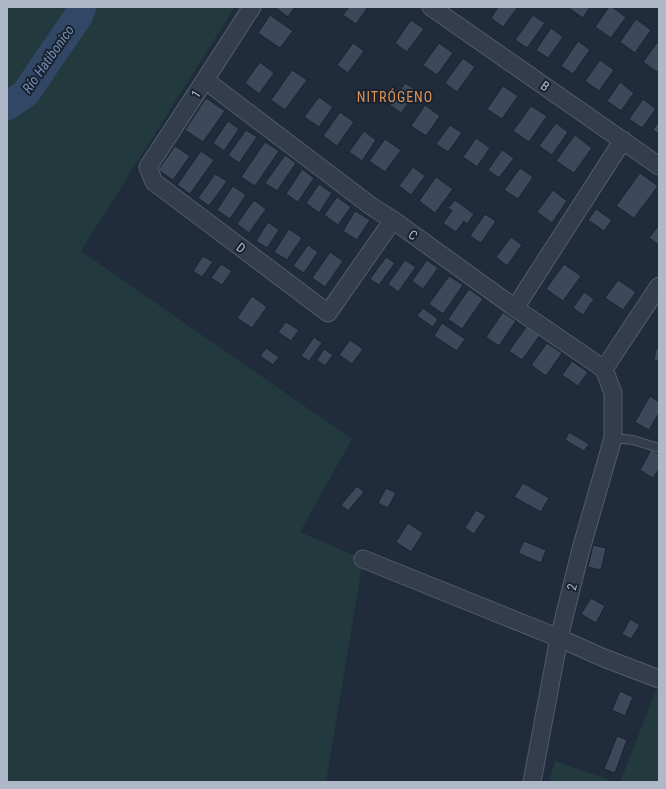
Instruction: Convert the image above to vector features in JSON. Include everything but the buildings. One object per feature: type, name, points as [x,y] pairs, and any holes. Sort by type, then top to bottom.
[{"type":"street","name":"1","points":[[154,182],[148,167],[206,80],[252,7]]},
{"type":"street","name":"B","points":[[431,7],[659,166]]},
{"type":"street","name":"C","points":[[206,80],[328,174],[515,308],[604,369]]},
{"type":"street","points":[[515,308],[623,140]]},
{"type":"street","name":"D","points":[[154,182],[328,313],[393,220]]},
{"type":"street","points":[[604,369],[659,286]]},
{"type":"street","name":"2","points":[[532,782],[559,638],[581,549],[613,438],[613,393],[604,369]]},
{"type":"street","points":[[363,559],[559,638],[604,658],[659,679]]},
{"type":"lane","points":[[613,438],[633,440],[659,448]]},
{"type":"green space","points":[[7,7],[235,7],[81,251],[352,439],[300,532],[363,559],[326,782],[7,782]]},
{"type":"green space","points":[[656,690],[659,691],[659,782],[620,782]]},
{"type":"green space","points":[[555,761],[615,782],[549,782]]},
{"type":"waterway","name":"Río Hatibonico","points":[[7,106],[25,94],[79,15],[82,7]]},
{"type":"district","name":"NITRÓGENO","points":[[395,97]]}]
